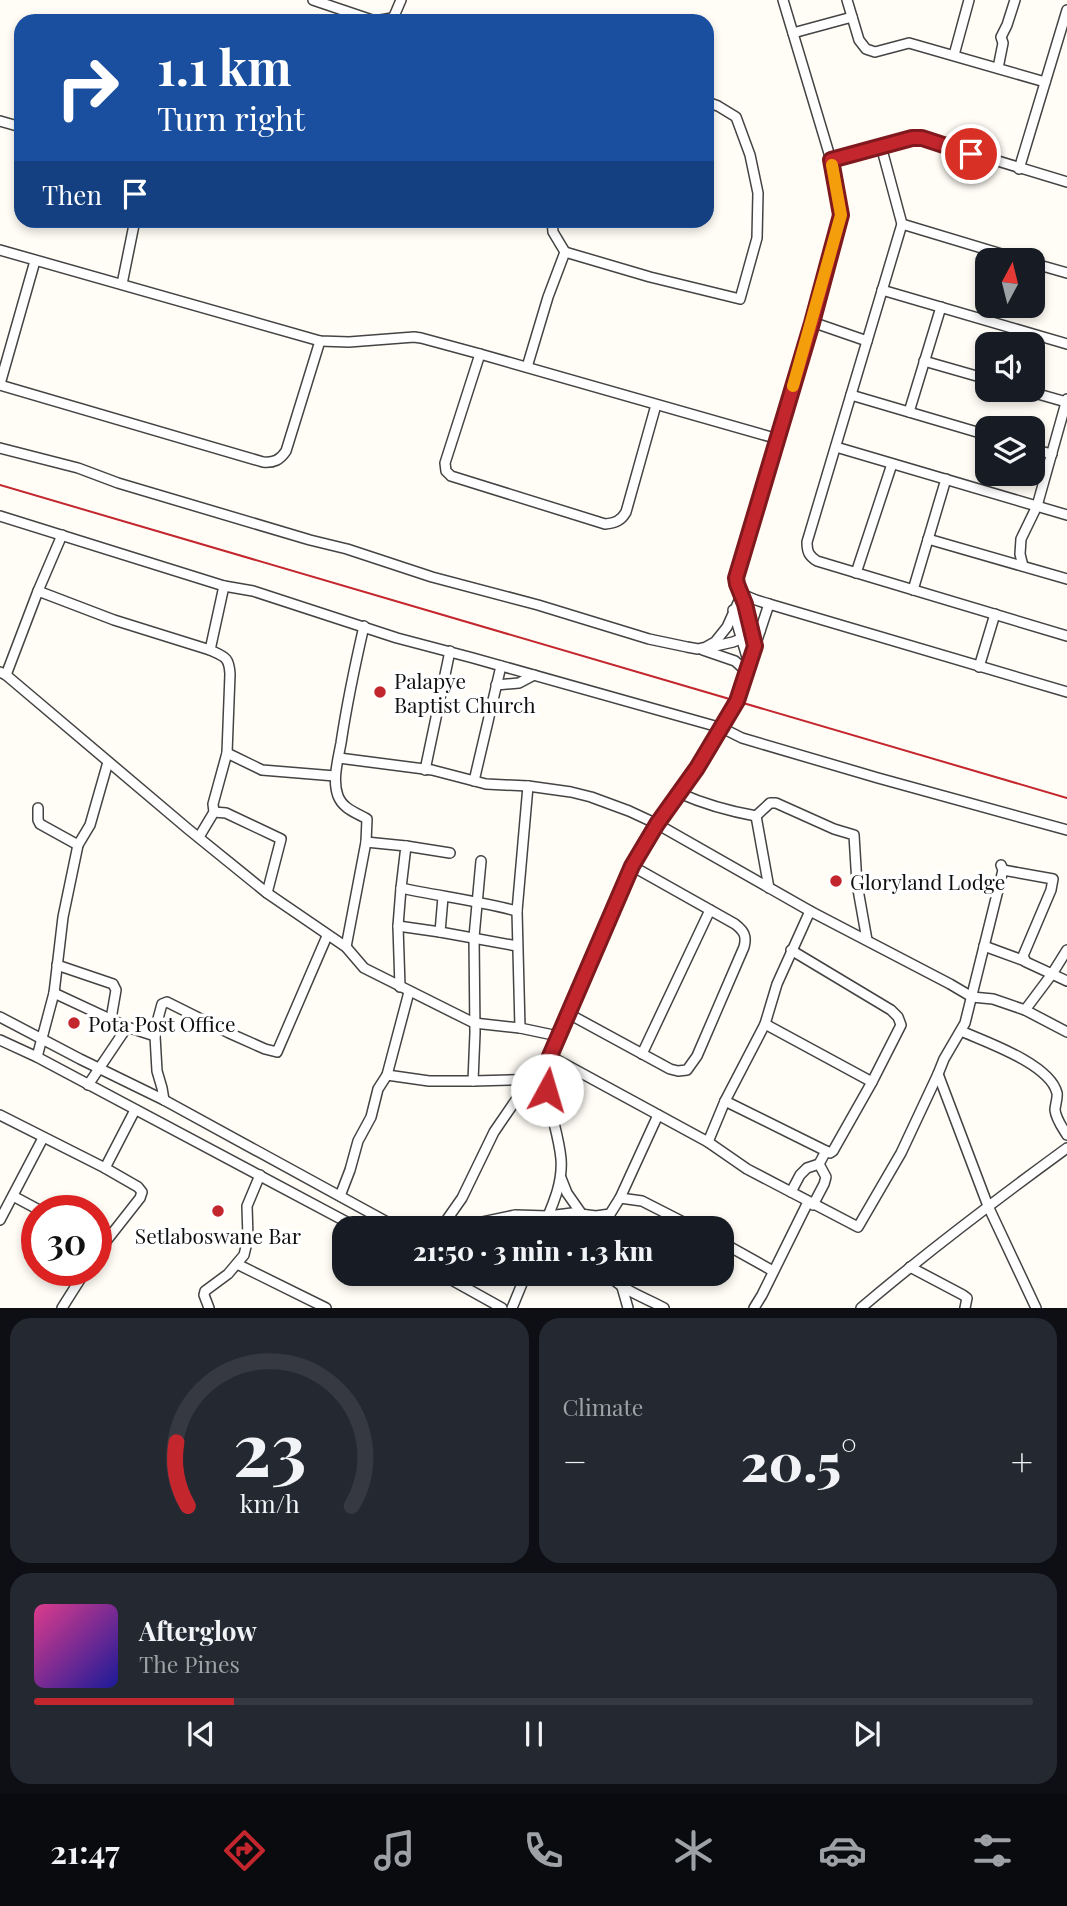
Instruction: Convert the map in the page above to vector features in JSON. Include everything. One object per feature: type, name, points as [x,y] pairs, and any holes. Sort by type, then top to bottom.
[{"type":"street","points":[[313,0],[356,14]]},
{"type":"street","points":[[756,633],[736,578],[812,323],[841,215],[831,160],[783,0]]},
{"type":"street","points":[[847,0],[859,40],[870,51],[909,43],[1045,82]]},
{"type":"street","points":[[954,55],[969,0]]},
{"type":"street","points":[[998,68],[1003,43],[1001,37],[1015,0]]},
{"type":"street","points":[[1019,169],[1067,10]]},
{"type":"street","points":[[793,33],[852,17]]},
{"type":"street","points":[[553,228],[565,252],[740,299],[757,238],[758,193],[750,155],[736,117],[714,104]]},
{"type":"street","points":[[831,160],[902,139],[922,138],[1067,183]]},
{"type":"street","points":[[881,145],[902,224],[807,549],[811,558],[817,561],[1067,636]]},
{"type":"street","points":[[902,224],[982,248]]},
{"type":"street","points":[[122,284],[133,228]]},
{"type":"street","points":[[0,250],[320,341],[348,342],[414,337],[778,439]]},
{"type":"street","points":[[527,368],[548,297],[565,252]]},
{"type":"street","points":[[35,261],[0,384],[250,458],[271,463],[281,458],[286,451],[320,341]]},
{"type":"street","points":[[1045,267],[1067,273]]},
{"type":"street","points":[[883,290],[1067,344]]},
{"type":"street","points":[[909,412],[940,307]]},
{"type":"street","points":[[812,323],[867,341]]},
{"type":"street","points":[[480,354],[445,463],[446,471],[451,476],[605,524],[615,523],[626,512],[656,405]]},
{"type":"street","points":[[924,361],[975,376]]},
{"type":"street","points":[[851,395],[975,431]]},
{"type":"street","points":[[1023,566],[1020,554],[1021,539],[1037,506],[1067,401],[1045,395]]},
{"type":"street","points":[[836,447],[1067,515]]},
{"type":"street","points":[[0,448],[78,468],[118,483],[649,639],[702,648],[748,668]]},
{"type":"street","points":[[1045,452],[1052,454]]},
{"type":"street","points":[[856,573],[892,464]]},
{"type":"street","points":[[914,590],[946,479]]},
{"type":"street","points":[[0,516],[224,586],[253,591],[397,638],[722,728],[755,742],[1067,830]]},
{"type":"street","points":[[62,535],[3,673],[267,894],[346,947],[363,968],[474,1023],[558,1036]]},
{"type":"street","points":[[928,539],[1067,579]]},
{"type":"street","points":[[210,650],[224,586]]},
{"type":"street","points":[[38,591],[114,620],[210,650],[230,662],[227,753],[215,796],[214,812],[200,837]]},
{"type":"street","points":[[742,594],[1067,692]]},
{"type":"street","points":[[702,648],[715,642],[727,627],[742,594]]},
{"type":"street","points":[[548,1216],[560,1177],[559,1149],[546,1079],[550,1056],[632,866],[657,824],[697,768],[737,701],[755,646],[756,633],[769,604]]},
{"type":"street","points":[[733,610],[748,668]]},
{"type":"street","points":[[979,667],[995,614]]},
{"type":"street","points":[[346,947],[366,842],[367,819],[345,807],[338,796],[335,776],[364,626]]},
{"type":"street","points":[[702,648],[720,646],[756,633]]},
{"type":"street","points":[[425,770],[450,651]]},
{"type":"street","points":[[474,781],[501,666]]},
{"type":"street","points":[[496,685],[519,682],[534,675]]},
{"type":"street","points":[[227,753],[262,770],[335,776]]},
{"type":"street","points":[[339,758],[425,770],[486,784],[528,786],[591,797],[629,810],[972,997],[993,999],[1025,1010],[1067,1032]]},
{"type":"street","points":[[37,1057],[54,993],[63,917],[78,845],[90,825],[108,762]]},
{"type":"street","points":[[520,1028],[517,911],[528,786]]},
{"type":"street","points":[[679,793],[706,805],[756,816]]},
{"type":"street","points":[[756,816],[770,803],[776,803],[854,835],[857,884],[867,940]]},
{"type":"street","points":[[38,808],[40,824],[78,845]]},
{"type":"street","points":[[214,812],[226,813],[281,839],[267,894]]},
{"type":"street","points":[[756,816],[768,888]]},
{"type":"street","points":[[366,842],[450,853]]},
{"type":"street","points":[[400,987],[398,926],[407,846]]},
{"type":"street","points":[[473,1081],[474,937],[481,861]]},
{"type":"street","points":[[569,1014],[670,1069],[687,1070],[697,1055],[746,939],[744,931],[632,866]]},
{"type":"street","points":[[550,1056],[708,1142],[747,1169],[858,1227],[901,1153],[944,1059],[961,1031],[972,997],[1002,868],[1054,881],[1023,956],[1025,961]]},
{"type":"street","points":[[401,888],[443,897],[476,900],[517,911]]},
{"type":"street","points":[[440,932],[443,897]]},
{"type":"street","points":[[642,1054],[710,910]]},
{"type":"street","points":[[708,1142],[725,1101],[765,1024],[777,984],[810,911]]},
{"type":"street","points":[[398,926],[517,946]]},
{"type":"street","points":[[164,1100],[157,1071],[155,1036],[162,1004],[167,1002],[265,1049],[277,1052],[327,936]]},
{"type":"street","points":[[984,946],[1025,961],[1067,981]]},
{"type":"street","points":[[725,1101],[830,1153],[836,1148],[901,1025],[891,1010],[792,950]]},
{"type":"street","points":[[1025,1010],[1067,950]]},
{"type":"street","points":[[57,965],[113,984],[116,990],[111,1019]]},
{"type":"street","points":[[340,1196],[358,1142],[371,1117],[378,1089],[387,1075],[409,992]]},
{"type":"street","points":[[54,993],[127,1027],[155,1036]]},
{"type":"street","points":[[0,1017],[164,1100],[376,1216]]},
{"type":"street","points":[[765,1024],[872,1082]]},
{"type":"street","points":[[89,1085],[127,1027]]},
{"type":"street","points":[[961,1031],[1031,1063],[1057,1093],[1057,1117],[1067,1135]]},
{"type":"street","points":[[0,1040],[37,1057],[336,1216]]},
{"type":"street","points":[[938,1074],[988,1206],[1036,1307]]},
{"type":"street","points":[[387,1075],[429,1081],[546,1079]]},
{"type":"street","points":[[449,1216],[462,1198],[494,1132],[531,1078]]},
{"type":"street","points":[[105,1168],[135,1110]]},
{"type":"street","points":[[0,1115],[138,1187],[142,1192],[139,1198],[112,1228]]},
{"type":"street","points":[[510,1216],[610,1214],[658,1115]]},
{"type":"street","points":[[0,1220],[43,1138]]},
{"type":"street","points":[[861,1307],[910,1266],[1067,1148]]},
{"type":"street","points":[[790,1192],[800,1175],[807,1168],[819,1164],[826,1151]]},
{"type":"street","points":[[754,1307],[827,1177],[819,1164]]},
{"type":"street","points":[[209,1307],[205,1291],[237,1265],[244,1255],[247,1245],[247,1206],[260,1175]]},
{"type":"street","points":[[560,1177],[567,1193],[583,1214]]},
{"type":"street","points":[[13,1196],[21,1200]]},
{"type":"street","points":[[620,1198],[642,1201],[671,1216]]},
{"type":"street","points":[[734,1249],[774,1271]]},
{"type":"street","points":[[237,1265],[326,1307]]},
{"type":"street","points":[[910,1266],[963,1295],[967,1298],[965,1307]]},
{"type":"street","points":[[62,1307],[76,1286]]},
{"type":"street","points":[[463,1286],[502,1307]]},
{"type":"street","points":[[512,1307],[521,1286]]},
{"type":"street","points":[[622,1286],[628,1307]]},
{"type":"street","points":[[622,1286],[664,1307]]},
{"type":"railway","points":[[0,485],[1067,798]]},
{"type":"slow traffic","points":[[793,386],[841,215],[832,165]]},
{"type":"place","name":"Palapye Baptist Church","points":[[380,692]]},
{"type":"place","name":"Gloryland Lodge","points":[[836,881]]},
{"type":"place","name":"Pota Post Office","points":[[74,1023]]},
{"type":"place","name":"Setlaboswane Bar","points":[[218,1211]]},
{"type":"route","points":[[547,1090],[546,1068],[550,1056],[632,866],[722,728],[737,701],[755,646],[736,578],[812,323],[841,215],[831,160],[912,138],[922,138],[971,154]]}]
